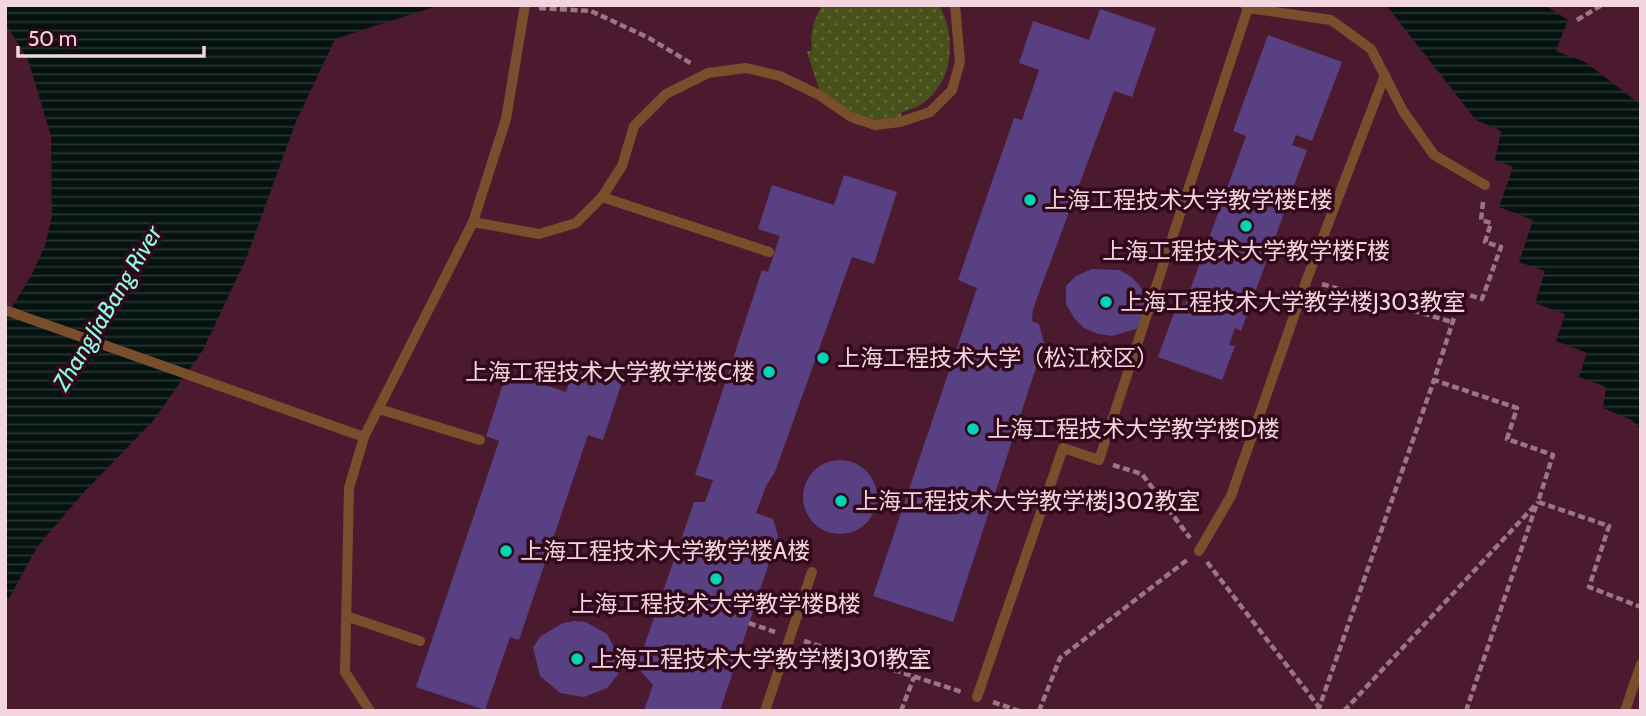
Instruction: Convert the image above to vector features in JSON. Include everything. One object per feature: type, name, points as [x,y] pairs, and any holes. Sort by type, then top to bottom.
[{"type":"lane","points":[[473,222],[539,234],[576,223],[602,197],[622,166],[635,126],[666,94],[708,73],[746,68],[780,76],[819,95],[852,117],[875,125],[900,122],[930,112],[952,89],[960,62],[955,5]]},
{"type":"lane","points":[[370,711],[345,672],[349,488],[364,438],[473,222],[506,119],[525,6]]},
{"type":"lane","points":[[977,697],[1063,448],[1099,460],[1247,7],[1331,20],[1371,49],[1403,111],[1434,155],[1485,185]]},
{"type":"lane","points":[[1199,551],[1231,496],[1307,279],[1385,75]]},
{"type":"lane","points":[[602,197],[769,252]]},
{"type":"lane","points":[[5,310],[364,438]]},
{"type":"lane","points":[[379,410],[480,440]]},
{"type":"lane","points":[[765,711],[812,572]]},
{"type":"lane","points":[[346,616],[420,641]]},
{"type":"lane","points":[[1625,711],[1641,664]]},
{"type":"path","points":[[1577,20],[1602,5]]},
{"type":"path","points":[[525,6],[591,11],[649,38],[708,73]]},
{"type":"path","points":[[1319,710],[1462,293],[1482,299],[1501,247],[1485,242],[1491,223],[1481,220],[1485,185]]},
{"type":"path","points":[[1307,279],[1452,321]]},
{"type":"path","points":[[1434,380],[1517,408],[1507,439],[1553,455],[1466,711]]},
{"type":"path","points":[[1099,460],[1142,474],[1319,710]]},
{"type":"path","points":[[1538,502],[1609,526],[1589,587],[1641,607]]},
{"type":"path","points":[[1344,711],[1538,502]]},
{"type":"path","points":[[1039,711],[1060,658],[1199,551]]},
{"type":"path","points":[[749,623],[1019,711]]},
{"type":"path","points":[[901,711],[914,677]]},
{"type":"shaded area","name":"上海工程技术大学（松江校区）","points":[[5,5],[1641,5],[1641,711],[5,711]]},
{"type":"green space","points":[[823,5],[939,5],[945,18],[950,45],[946,71],[933,95],[920,105],[902,112],[900,122],[852,117],[819,89],[807,52],[812,50],[813,26]]},
{"type":"water","name":"ZhangJiaBang River","points":[[5,5],[440,5],[335,39],[295,124],[246,259],[203,350],[153,421],[85,491],[37,547],[5,606],[5,319],[31,276],[45,246],[52,216],[51,136],[28,60],[5,23]]},
{"type":"water","points":[[1386,5],[1545,5],[1568,20],[1556,51],[1585,62],[1639,103],[1641,430],[1632,420],[1603,408],[1606,387],[1579,377],[1587,353],[1556,341],[1565,314],[1535,303],[1545,271],[1519,262],[1533,220],[1499,207],[1513,167],[1495,160],[1501,131],[1476,120]]},
{"type":"building","points":[[1100,9],[1156,28],[1132,97],[1114,91],[1033,309],[1032,321],[1039,324],[1044,343],[953,622],[873,596],[977,288],[958,280],[1014,118],[1022,120],[1039,70],[1019,63],[1033,21],[1089,40]]},
{"type":"building","name":"上海工程技术大学教学楼F楼","points":[[1268,35],[1342,62],[1312,141],[1296,135],[1292,145],[1307,150],[1241,331],[1235,328],[1229,345],[1235,346],[1222,380],[1158,357],[1178,302],[1185,304],[1246,136],[1233,131]]},
{"type":"building","points":[[844,175],[897,192],[874,264],[852,257],[775,472],[766,486],[756,513],[773,519],[778,536],[720,711],[644,711],[653,685],[637,667],[694,502],[705,502],[713,480],[695,475],[762,270],[768,272],[780,236],[758,229],[772,185],[834,205]]},
{"type":"building","name":"上海工程技术大学教学楼J303教室","points":[[1092,269],[1119,270],[1140,286],[1147,300],[1146,316],[1136,329],[1112,336],[1098,334],[1084,328],[1074,318],[1066,304],[1066,286],[1076,276]]},
{"type":"building","name":"上海工程技术大学教学楼A楼","points":[[575,366],[622,382],[603,440],[588,435],[519,640],[510,637],[485,710],[416,687],[499,441],[486,436],[507,372],[566,392]]},
{"type":"building","name":"上海工程技术大学教学楼J302教室","points":[[833,460],[847,460],[861,466],[871,476],[877,497],[875,511],[861,528],[847,534],[833,534],[819,528],[809,518],[803,504],[803,490],[809,476],[819,466]]},
{"type":"building","name":"上海工程技术大学教学楼J301教室","points":[[586,622],[607,634],[618,655],[619,673],[607,688],[584,697],[560,693],[540,676],[533,647],[541,636],[563,623]]},
{"type":"place","name":"上海工程技术大学教学楼E楼","points":[[1030,200]]},
{"type":"place","name":"上海工程技术大学教学楼F楼","points":[[1246,226]]},
{"type":"place","name":"上海工程技术大学教学楼J303教室","points":[[1106,302]]},
{"type":"place","name":"上海工程技术大学（松江校区）","points":[[823,358]]},
{"type":"place","name":"上海工程技术大学教学楼C楼","points":[[769,372]]},
{"type":"place","name":"上海工程技术大学教学楼D楼","points":[[973,429]]},
{"type":"place","name":"上海工程技术大学教学楼J302教室","points":[[841,501]]},
{"type":"place","name":"上海工程技术大学教学楼A楼","points":[[506,551]]},
{"type":"place","name":"上海工程技术大学教学楼B楼","points":[[716,579]]},
{"type":"place","name":"上海工程技术大学教学楼J301教室","points":[[577,659]]}]
